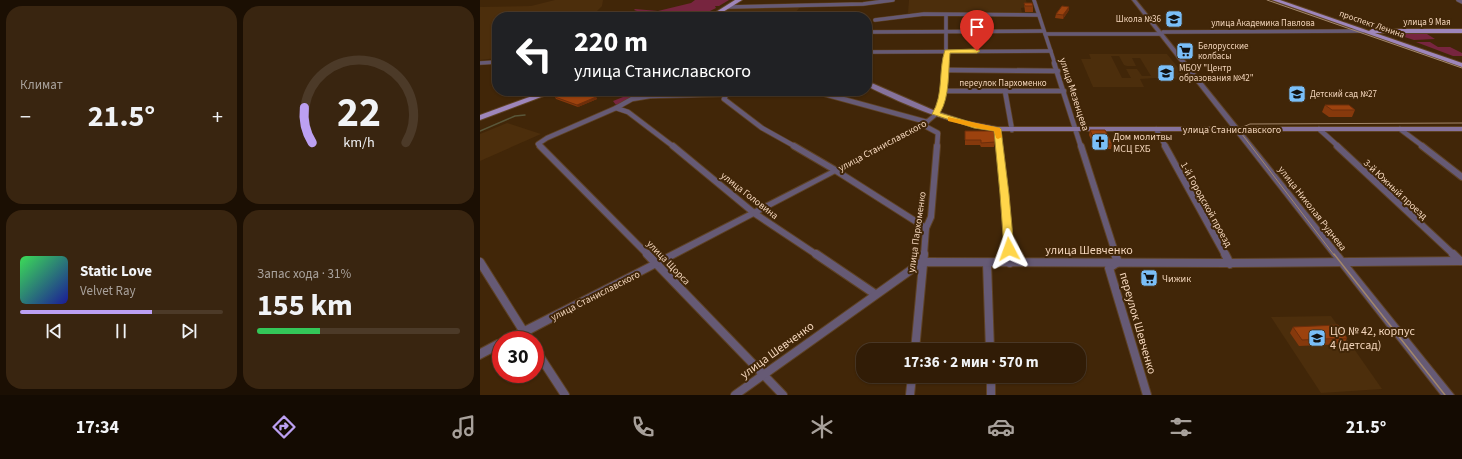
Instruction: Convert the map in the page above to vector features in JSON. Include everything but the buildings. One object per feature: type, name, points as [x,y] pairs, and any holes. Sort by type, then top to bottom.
[{"type":"main road","points":[[720,12],[739,0]]},
{"type":"main road","name":"проспект Ленина","points":[[1275,0],[1384,36],[1462,64]]},
{"type":"main road","name":"проспект Ленина","points":[[1279,0],[1462,64]]},
{"type":"main road","name":"улица 9 Мая","points":[[1366,30],[1462,31]]},
{"type":"main road","points":[[872,86],[899,100],[936,114]]},
{"type":"main road","points":[[480,118],[539,96]]},
{"type":"main road","name":"улица Станиславского","points":[[936,114],[977,126],[1012,130],[1462,129]]},
{"type":"street","points":[[812,0],[815,5]]},
{"type":"street","points":[[844,0],[848,5]]},
{"type":"street","points":[[728,7],[848,5],[893,0]]},
{"type":"street","name":"улица Мезенцева","points":[[1034,0],[1118,262]]},
{"type":"street","name":"улица Николая Руднева","points":[[1134,0],[1159,32],[1163,33]]},
{"type":"street","name":"улица Николая Руднева","points":[[1138,0],[1342,262],[1448,395]]},
{"type":"street","points":[[1458,0],[1462,2]]},
{"type":"street","points":[[749,7],[753,3]]},
{"type":"street","points":[[875,20],[906,15],[1039,15]]},
{"type":"street","points":[[936,114],[940,107],[946,70],[946,15]]},
{"type":"street","name":"улица Академика Павлова","points":[[872,32],[1163,33],[1366,30]]},
{"type":"street","points":[[872,52],[1051,51]]},
{"type":"street","points":[[480,64],[492,63]]},
{"type":"street","points":[[946,70],[1058,71]]},
{"type":"street","name":"переулок Пархоменко","points":[[943,91],[1064,91]]},
{"type":"street","points":[[1005,91],[1012,130]]},
{"type":"street","points":[[616,108],[632,99],[671,96]]},
{"type":"street","points":[[725,96],[724,99],[762,128],[835,170],[926,228]]},
{"type":"street","points":[[830,96],[925,124]]},
{"type":"street","name":"улица Щорса","points":[[616,108],[560,132],[538,144],[657,264],[783,395]]},
{"type":"street","name":"улица Головина","points":[[616,108],[628,112],[678,150],[754,213],[874,294]]},
{"type":"street","name":"улица Станиславского","points":[[526,331],[925,124],[936,114]]},
{"type":"street","name":"улица Пархоменко","points":[[915,343],[926,228],[931,217],[938,133],[925,124]]},
{"type":"street","points":[[998,129],[1010,263]]},
{"type":"street","name":"1-й Городской проезд","points":[[1156,129],[1230,264]]},
{"type":"street","points":[[1400,129],[1462,177]]},
{"type":"street","name":"3-й Южный проезд","points":[[1319,130],[1461,261]]},
{"type":"street","name":"улица Шевченко","points":[[735,395],[874,294],[922,262],[1118,262],[1230,264],[1461,261]]},
{"type":"street","points":[[480,262],[523,331]]},
{"type":"street","name":"переулок Шевченко","points":[[1118,262],[1109,268],[1147,395]]},
{"type":"street","points":[[987,263],[990,343]]},
{"type":"street","points":[[480,354],[492,348]]},
{"type":"street","points":[[544,363],[565,395]]},
{"type":"street","points":[[910,395],[911,383]]},
{"type":"street","points":[[991,383],[991,395]]},
{"type":"shaded area","points":[[555,0],[603,0],[602,6],[597,11],[633,12],[492,12],[492,59],[480,60],[480,7],[531,6]]},
{"type":"shaded area","points":[[695,0],[729,0],[719,6],[715,6],[716,8],[708,12],[640,12],[634,10],[658,11],[691,3]]},
{"type":"shaded area","points":[[909,0],[1026,0],[1028,7],[1021,8],[1022,13],[908,13]]},
{"type":"shaded area","points":[[800,7],[796,12],[723,12],[730,8]]},
{"type":"shaded area","points":[[1395,34],[1427,34],[1435,39],[1414,40]]},
{"type":"shaded area","points":[[1416,42],[1430,42],[1438,47],[1450,47],[1462,53],[1462,56],[1453,56]]},
{"type":"shaded area","name":"МБОУ \"Центр образования №42\"","points":[[1089,54],[1167,54],[1188,80],[1155,78],[1140,79],[1144,87],[1093,87],[1081,59],[1091,59]],"holes":[[[1111,56],[1119,56],[1124,65],[1127,66],[1136,66],[1132,58],[1140,58],[1151,76],[1142,76],[1137,69],[1126,69],[1131,78],[1122,78]]]},
{"type":"shaded area","points":[[626,96],[650,96],[616,105],[613,101]]},
{"type":"shaded area","points":[[507,123],[541,134],[480,161],[480,134]]},
{"type":"shaded area","points":[[1331,316],[1382,389],[1321,393],[1271,317]]},
{"type":"waterway","points":[[480,131],[515,116],[525,115]]},
{"type":"tram line","points":[[1267,0],[1462,68]]},
{"type":"tram line","points":[[1334,255],[1238,129],[1250,124],[1462,123]]},
{"type":"tram line","points":[[1334,254],[1445,395]]},
{"type":"slow traffic","points":[[951,119],[977,126],[998,129],[998,137]]},
{"type":"place","name":"Школа №36","points":[[1174,19]]},
{"type":"place","name":"Белорусские колбасы","points":[[1185,51]]},
{"type":"place","name":"МБОУ \"Центр образования №42\"","points":[[1166,73]]},
{"type":"place","name":"Детский сад №27","points":[[1297,94]]},
{"type":"place","name":"Дом молитвы МСЦ ЕХБ","points":[[1100,142]]},
{"type":"place","name":"Чижик","points":[[1149,278]]},
{"type":"place","name":"ЦО № 42, корпус 4 (детсад)","points":[[1317,338]]},
{"type":"route","points":[[977,51],[947,51],[943,91],[940,107],[936,114],[977,126],[998,129],[1009,249]]}]
